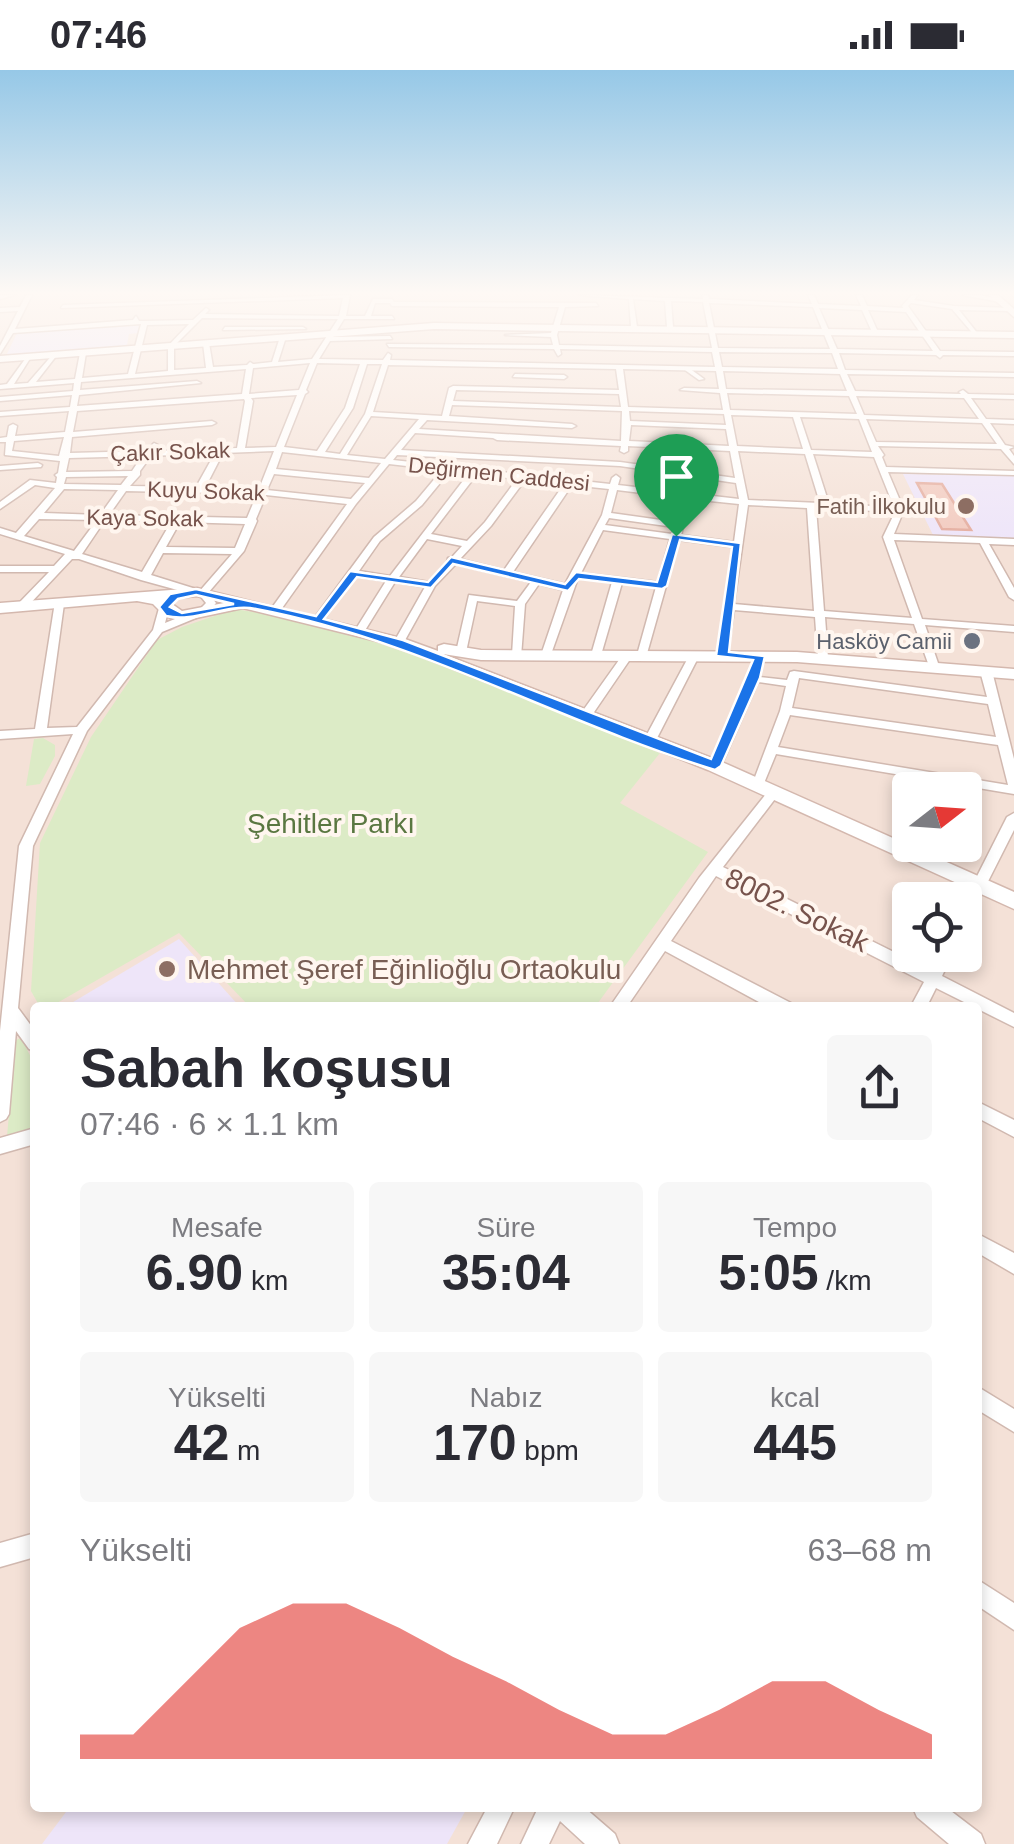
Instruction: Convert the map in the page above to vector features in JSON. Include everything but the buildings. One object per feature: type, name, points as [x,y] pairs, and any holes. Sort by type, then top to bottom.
[{"type":"main road","points":[[0,608],[200,593],[399,642],[461,652],[759,656],[795,672],[823,658],[1014,674]]},
{"type":"main road","points":[[134,598],[157,600],[176,615],[251,604]]},
{"type":"main road","points":[[399,642],[715,766],[974,882]]},
{"type":"main road","points":[[982,886],[1014,901]]},
{"type":"street","points":[[31,384],[36,378]]},
{"type":"street","points":[[5,387],[101,378]]},
{"type":"street","points":[[188,450],[197,378]]},
{"type":"street","points":[[241,450],[249,401],[245,395],[248,378]]},
{"type":"street","points":[[276,392],[277,378]]},
{"type":"street","points":[[200,593],[239,550],[309,378]]},
{"type":"street","points":[[320,453],[349,408],[359,378]]},
{"type":"street","points":[[343,456],[369,414],[382,378]]},
{"type":"street","points":[[478,384],[480,378]]},
{"type":"street","points":[[359,632],[392,579],[492,456],[514,378]]},
{"type":"street","points":[[445,418],[453,388],[564,378],[562,390]]},
{"type":"street","points":[[546,655],[568,588],[606,515],[626,444],[626,410],[620,378]]},
{"type":"street","points":[[683,378],[688,411]]},
{"type":"street","points":[[719,378],[744,502],[722,656]]},
{"type":"street","points":[[843,378],[900,510],[888,536],[934,666]]},
{"type":"street","points":[[954,378],[1009,447],[1014,462]]},
{"type":"street","points":[[18,537],[58,491],[78,380]]},
{"type":"street","points":[[514,382],[562,390],[624,392]]},
{"type":"street","points":[[0,399],[196,383]]},
{"type":"street","points":[[684,390],[1014,397]]},
{"type":"street","points":[[0,414],[304,392]]},
{"type":"street","points":[[449,403],[1014,422]]},
{"type":"street","points":[[568,442],[576,408]]},
{"type":"street","points":[[369,414],[572,426]]},
{"type":"street","points":[[796,415],[825,505]]},
{"type":"street","points":[[276,610],[353,502],[424,417]]},
{"type":"street","points":[[5,440],[212,423]]},
{"type":"street","points":[[627,423],[730,427]]},
{"type":"street","points":[[13,426],[5,440],[6,450],[14,456],[62,459]]},
{"type":"street","points":[[21,607],[104,517],[152,451],[159,427]]},
{"type":"street","points":[[412,432],[810,452],[1009,447]]},
{"type":"street","name":"Değirmen Caddesi","points":[[277,449],[744,502],[900,510]]},
{"type":"street","name":"Çakır Sokak","points":[[62,459],[152,451],[277,449]]},
{"type":"street","points":[[199,490],[221,450]]},
{"type":"street","points":[[395,452],[620,464],[742,481]]},
{"type":"street","points":[[0,468],[62,459]]},
{"type":"street","points":[[885,469],[1014,473]]},
{"type":"street","points":[[318,620],[378,539],[419,503],[447,470]]},
{"type":"street","points":[[272,471],[371,481]]},
{"type":"street","points":[[0,506],[34,482],[136,472]]},
{"type":"street","points":[[399,642],[431,585],[488,524],[522,477]]},
{"type":"street","name":"Kuyu Sokak","points":[[58,481],[126,488],[265,492],[353,502]]},
{"type":"street","points":[[506,573],[570,482]]},
{"type":"street","points":[[586,715],[635,655],[662,586],[687,496]]},
{"type":"street","points":[[812,504],[823,658]]},
{"type":"street","points":[[606,515],[738,545]]},
{"type":"street","name":"Kaya Sokak","points":[[37,516],[253,521]]},
{"type":"street","points":[[144,578],[177,519]]},
{"type":"street","points":[[600,527],[677,530]]},
{"type":"street","points":[[0,531],[200,593],[211,603],[197,614],[158,630]]},
{"type":"street","points":[[426,536],[467,544]]},
{"type":"street","points":[[888,536],[1014,542]]},
{"type":"street","points":[[983,541],[1014,597]]},
{"type":"street","points":[[160,550],[239,550]]},
{"type":"street","points":[[451,560],[568,588]]},
{"type":"street","points":[[0,569],[57,569]]},
{"type":"street","points":[[354,573],[431,585]]},
{"type":"street","points":[[576,575],[662,586]]},
{"type":"street","points":[[517,655],[520,604],[537,580]]},
{"type":"street","points":[[596,655],[618,580]]},
{"type":"street","points":[[0,1114],[4,1041],[11,1012],[8,939],[26,846],[81,730],[158,630],[164,607],[179,594]]},
{"type":"street","points":[[461,652],[472,598],[520,604]]},
{"type":"street","points":[[42,731],[59,604]]},
{"type":"street","points":[[729,606],[1014,629]]},
{"type":"street","points":[[650,740],[694,656]]},
{"type":"street","points":[[715,766],[754,678],[759,656]]},
{"type":"street","points":[[772,750],[1014,787],[1007,739],[986,671]]},
{"type":"street","points":[[754,678],[795,672],[993,701]]},
{"type":"street","points":[[621,1002],[766,789],[772,750],[795,672]]},
{"type":"street","points":[[786,711],[1007,739]]},
{"type":"street","points":[[0,735],[81,730]]},
{"type":"street","points":[[979,882],[1014,817]]},
{"type":"street","name":"8002. Sokak","points":[[714,869],[979,1002]]},
{"type":"street","points":[[662,942],[774,1002]]},
{"type":"street","points":[[921,1002],[936,972]]},
{"type":"street","name":"8002. Sokak","points":[[982,1003],[1014,1020]]},
{"type":"street","points":[[11,1012],[30,1037]]},
{"type":"street","points":[[982,1112],[1014,1129]]},
{"type":"street","points":[[0,1146],[30,1137]]},
{"type":"street","points":[[982,1245],[1014,1264]]},
{"type":"street","points":[[982,1401],[1014,1421]]},
{"type":"street","points":[[0,1556],[30,1547]]},
{"type":"street","points":[[982,1595],[1014,1618]]},
{"type":"street","points":[[482,1844],[499,1812]]},
{"type":"street","points":[[535,1844],[550,1812]]},
{"type":"street","points":[[570,1812],[605,1844]]},
{"type":"street","points":[[931,1812],[971,1844]]},
{"type":"shaded area","points":[[0,378],[1014,378],[1014,1844],[0,1844]]},
{"type":"shaded area","name":"Fatih İlkokulu","points":[[903,474],[1014,476],[1014,538],[933,535]]},
{"type":"shaded area","name":"Mehmet Şeref Eğinlioğlu Ortaokulu","points":[[179,939],[236,1002],[73,1002]]},
{"type":"shaded area","points":[[66,1812],[465,1812],[447,1844],[42,1844]]},
{"type":"green space","name":"Şehitler Parkı","points":[[235,609],[344,633],[451,669],[660,753],[620,803],[708,852],[599,1002],[245,1002],[179,933],[59,1002],[37,1002],[31,991],[40,843],[91,737],[157,640]]},
{"type":"green space","points":[[43,738],[55,745],[55,756],[40,784],[26,786],[34,739]]},
{"type":"green space","points":[[21,1038],[30,1055],[30,1129],[7,1136],[16,1040]]},
{"type":"place","name":"Fatih İlkokulu","points":[[966,506]]},
{"type":"place","name":"Hasköy Camii","points":[[972,641]]},
{"type":"place","name":"Mehmet Şeref Eğinlioğlu Ortaokulu","points":[[167,969]]},
{"type":"route","points":[[676,536],[662,586],[576,575],[568,588],[451,560],[431,585],[354,573],[318,620],[276,610],[196,592],[174,596],[164,607],[170,614],[190,616],[224,607],[251,604],[318,620],[399,642],[715,766],[754,678],[759,656],[722,656],[738,545],[676,536]]}]
